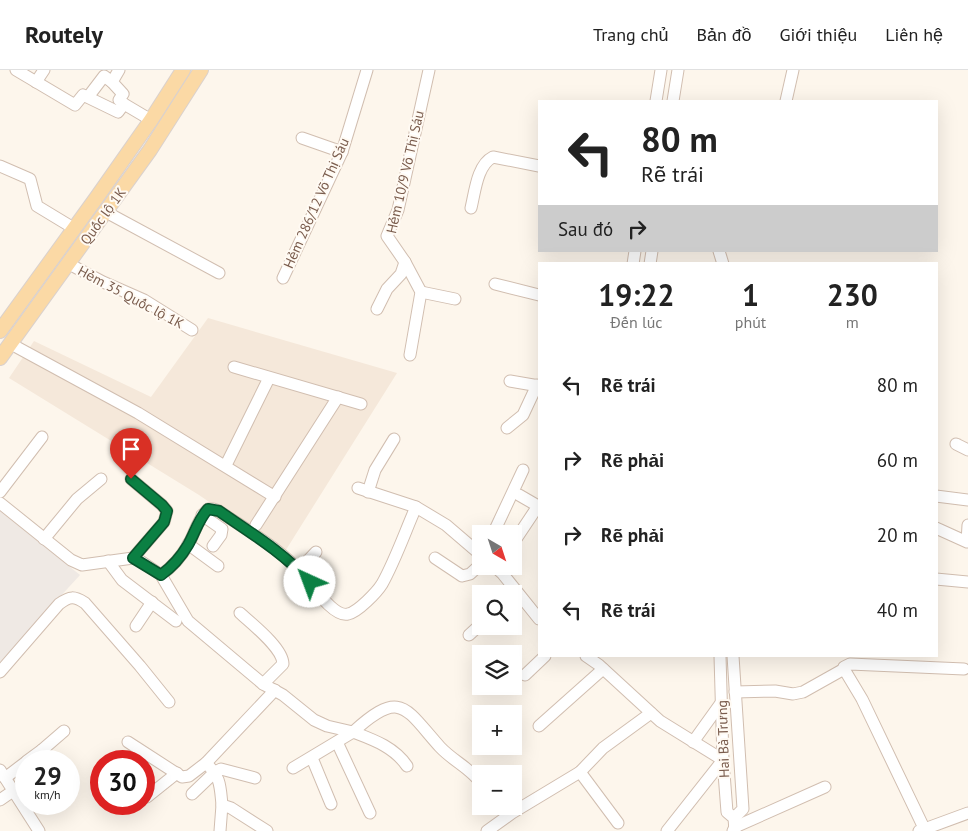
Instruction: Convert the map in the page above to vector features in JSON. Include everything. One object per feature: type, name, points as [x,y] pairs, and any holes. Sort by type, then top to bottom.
[{"type":"main road","name":"Quốc lộ 1K","points":[[3,323],[75,229],[151,120],[183,70]]},
{"type":"main road","name":"Quốc lộ 1K","points":[[0,358],[150,150],[201,70]]},
{"type":"street","points":[[16,70],[75,105],[83,95],[118,112],[124,104]]},
{"type":"street","points":[[36,82],[44,70]]},
{"type":"street","points":[[112,82],[119,70]]},
{"type":"street","name":"Hẻm 286/12 Võ Thị Sáu","points":[[283,278],[342,152],[367,70]]},
{"type":"street","name":"Hẻm 10/9 Võ Thị Sáu","points":[[421,292],[405,262],[387,236],[398,210],[429,70]]},
{"type":"street","points":[[656,100],[661,70]]},
{"type":"street","points":[[673,100],[678,70]]},
{"type":"street","points":[[786,100],[793,70]]},
{"type":"street","points":[[88,97],[104,76],[123,94],[119,100],[151,120]]},
{"type":"street","points":[[302,138],[342,152]]},
{"type":"street","points":[[471,208],[482,166],[488,160],[493,157],[538,166]]},
{"type":"street","points":[[0,166],[30,179],[36,206],[75,229]]},
{"type":"street","points":[[106,212],[219,273]]},
{"type":"street","points":[[377,309],[387,289],[401,274],[405,262]]},
{"type":"street","name":"Hẻm 35 Quốc lộ 1K","points":[[69,264],[111,286],[144,300],[192,330]]},
{"type":"street","points":[[495,284],[538,295]]},
{"type":"street","points":[[410,355],[421,292],[455,299]]},
{"type":"street","points":[[3,323],[22,329]]},
{"type":"street","points":[[11,344],[138,412],[275,497]]},
{"type":"street","points":[[234,367],[361,404]]},
{"type":"street","points":[[226,465],[269,378]]},
{"type":"street","points":[[507,428],[523,415],[538,385],[510,381]]},
{"type":"street","points":[[256,525],[338,397]]},
{"type":"street","points":[[0,492],[42,437]]},
{"type":"street","points":[[394,439],[363,490],[416,508],[446,525],[472,547]]},
{"type":"street","points":[[956,444],[968,450]]},
{"type":"street","points":[[497,525],[523,470]]},
{"type":"street","points":[[44,539],[77,499],[101,479]]},
{"type":"street","points":[[131,479],[167,511],[164,522],[133,558]]},
{"type":"street","points":[[519,495],[538,506],[522,530]]},
{"type":"street","points":[[938,496],[968,500]]},
{"type":"street","points":[[0,503],[71,560],[82,565],[133,558],[161,575],[188,621],[262,684],[274,690],[314,720],[384,744],[401,757],[407,766]]},
{"type":"street","points":[[161,575],[177,562],[202,515],[208,509],[219,511],[279,552],[299,570],[331,607],[341,614],[348,614],[355,610],[381,585],[416,508]]},
{"type":"street","points":[[202,515],[222,529],[221,535],[213,546]]},
{"type":"street","points":[[938,529],[967,542],[968,525]]},
{"type":"street","points":[[188,544],[218,566]]},
{"type":"street","points":[[299,570],[316,552]]},
{"type":"street","points":[[435,558],[462,576],[472,572]]},
{"type":"street","points":[[108,561],[122,580],[176,621]]},
{"type":"street","points":[[938,579],[968,582]]},
{"type":"street","points":[[0,672],[59,604],[68,598],[75,597],[85,603],[169,702]]},
{"type":"street","points":[[522,600],[537,612]]},
{"type":"street","points":[[136,626],[152,602]]},
{"type":"street","points":[[240,613],[263,634],[283,658],[283,664],[262,684]]},
{"type":"street","points":[[469,635],[472,632]]},
{"type":"street","points":[[525,675],[544,657]]},
{"type":"street","points":[[587,657],[660,721],[723,760],[667,831]]},
{"type":"street","name":"Hai Bà Trưng","points":[[720,657],[726,812],[734,827]]},
{"type":"street","name":"Hai Bà Trưng","points":[[733,657],[743,809],[734,827]]},
{"type":"street","points":[[735,692],[775,691],[793,694],[803,692],[844,669],[846,664],[964,669]]},
{"type":"street","points":[[539,726],[603,669]]},
{"type":"street","points":[[844,669],[862,699],[922,830],[968,813]]},
{"type":"street","points":[[128,742],[182,777],[189,776],[206,764],[274,690]]},
{"type":"street","points":[[693,742],[721,702]]},
{"type":"street","points":[[293,768],[353,732],[371,715],[384,708],[405,709],[418,720],[441,748],[472,772]]},
{"type":"street","points":[[522,803],[580,772],[603,748],[651,713]]},
{"type":"street","points":[[42,750],[64,732]]},
{"type":"street","points":[[336,742],[370,813]]},
{"type":"street","points":[[312,758],[332,804]]},
{"type":"street","points":[[206,764],[215,772],[220,784],[222,805],[220,831]]},
{"type":"street","points":[[15,768],[2,774],[39,831]]},
{"type":"street","points":[[192,794],[215,772],[224,769],[255,778]]},
{"type":"street","points":[[580,772],[618,823]]},
{"type":"street","points":[[155,791],[177,773]]},
{"type":"street","points":[[734,827],[825,787]]},
{"type":"street","points":[[0,800],[13,791]]},
{"type":"street","points":[[222,805],[231,808],[267,831]]},
{"type":"street","points":[[487,831],[504,815]]},
{"type":"shaded area","points":[[208,318],[397,373],[284,553],[199,495],[9,378],[34,341],[151,397]]},
{"type":"shaded area","points":[[0,511],[80,575],[0,662]]},
{"type":"route","points":[[131,479],[167,511],[164,522],[133,558],[161,575],[177,562],[202,515],[208,509],[213,509],[219,511],[279,552],[310,582]]}]
